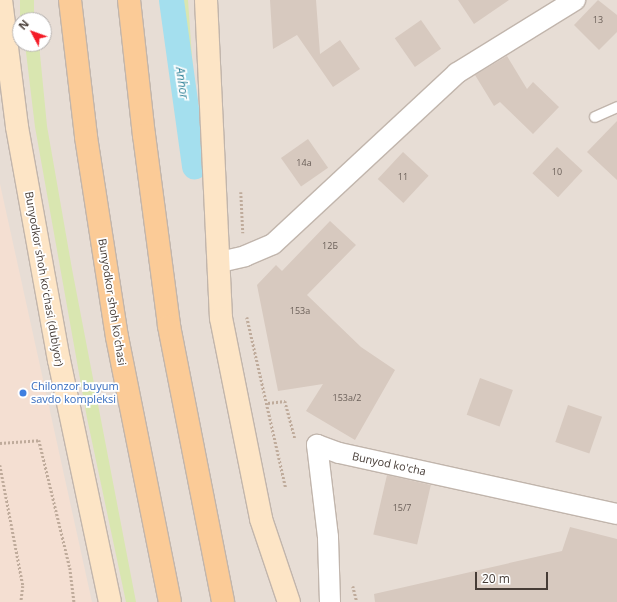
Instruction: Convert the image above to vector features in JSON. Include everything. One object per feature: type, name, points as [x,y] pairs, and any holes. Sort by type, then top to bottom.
[{"type":"main road","name":"Bunyodkor shoh ko'chasi","points":[[70,0],[86,137],[117,337],[170,602]]},
{"type":"main road","points":[[129,0],[144,135],[169,326],[223,602]]},
{"type":"street","name":"Bunyodkor shoh koʻchasi (dublyor)","points":[[1,0],[2,26],[17,127],[58,360],[110,602]]},
{"type":"street","points":[[206,0],[220,262],[221,318],[260,512],[290,602]]},
{"type":"street","points":[[220,262],[245,256],[274,244],[457,73],[575,0]]},
{"type":"street","name":"Bunyod ko'cha","points":[[330,602],[328,538],[317,444],[339,453],[617,514]]},
{"type":"lane","points":[[595,117],[617,108]]},
{"type":"path","points":[[240,185],[245,256]]},
{"type":"path","points":[[246,313],[268,403],[286,488]]},
{"type":"path","points":[[268,403],[285,401]]},
{"type":"path","points":[[0,443],[39,440],[70,568],[74,602]]},
{"type":"path","points":[[0,465],[23,586],[21,602]]},
{"type":"shaded area","points":[[0,0],[617,0],[617,602],[0,602]]},
{"type":"shaded area","name":"Chilonzor buyum savdo kompleksi","points":[[0,184],[92,602],[0,602]]},
{"type":"green space","points":[[20,0],[34,0],[34,12],[20,12]]},
{"type":"green space","points":[[176,0],[188,0],[197,128],[193,134]]},
{"type":"green space","points":[[26,52],[40,52],[47,126],[72,269],[136,602],[126,602],[87,418],[35,127]]},
{"type":"building","points":[[270,0],[316,0],[320,54],[340,40],[360,69],[333,87],[297,35],[273,49]]},
{"type":"building","points":[[458,0],[509,0],[474,24]]},
{"type":"building","points":[[598,0],[617,15],[617,32],[599,50],[574,25]]},
{"type":"building","points":[[421,20],[441,49],[415,67],[395,38]]},
{"type":"building","points":[[507,56],[527,89],[533,82],[559,107],[533,134],[500,102],[494,106],[475,75]]},
{"type":"building","points":[[617,121],[617,180],[587,152]]},
{"type":"building","points":[[308,139],[328,168],[301,187],[281,158]]},
{"type":"building","points":[[557,147],[583,171],[558,197],[532,173]]},
{"type":"building","points":[[403,152],[429,176],[403,203],[378,179]]},
{"type":"building","points":[[330,221],[356,245],[307,295],[361,347],[395,370],[355,440],[306,411],[323,384],[278,391],[257,285],[276,265],[282,271]]},
{"type":"building","points":[[480,378],[513,390],[500,427],[467,415]]},
{"type":"building","points":[[568,405],[602,417],[589,454],[555,442]]},
{"type":"building","points":[[387,475],[431,485],[417,545],[373,534]]},
{"type":"building","points":[[570,527],[617,539],[617,602],[375,602],[374,594],[562,551]]},
{"type":"waterway","name":"Anhor","points":[[171,0],[194,166]]},
{"type":"place","name":"Chilonzor buyum savdo kompleksi","points":[[23,393]]}]
